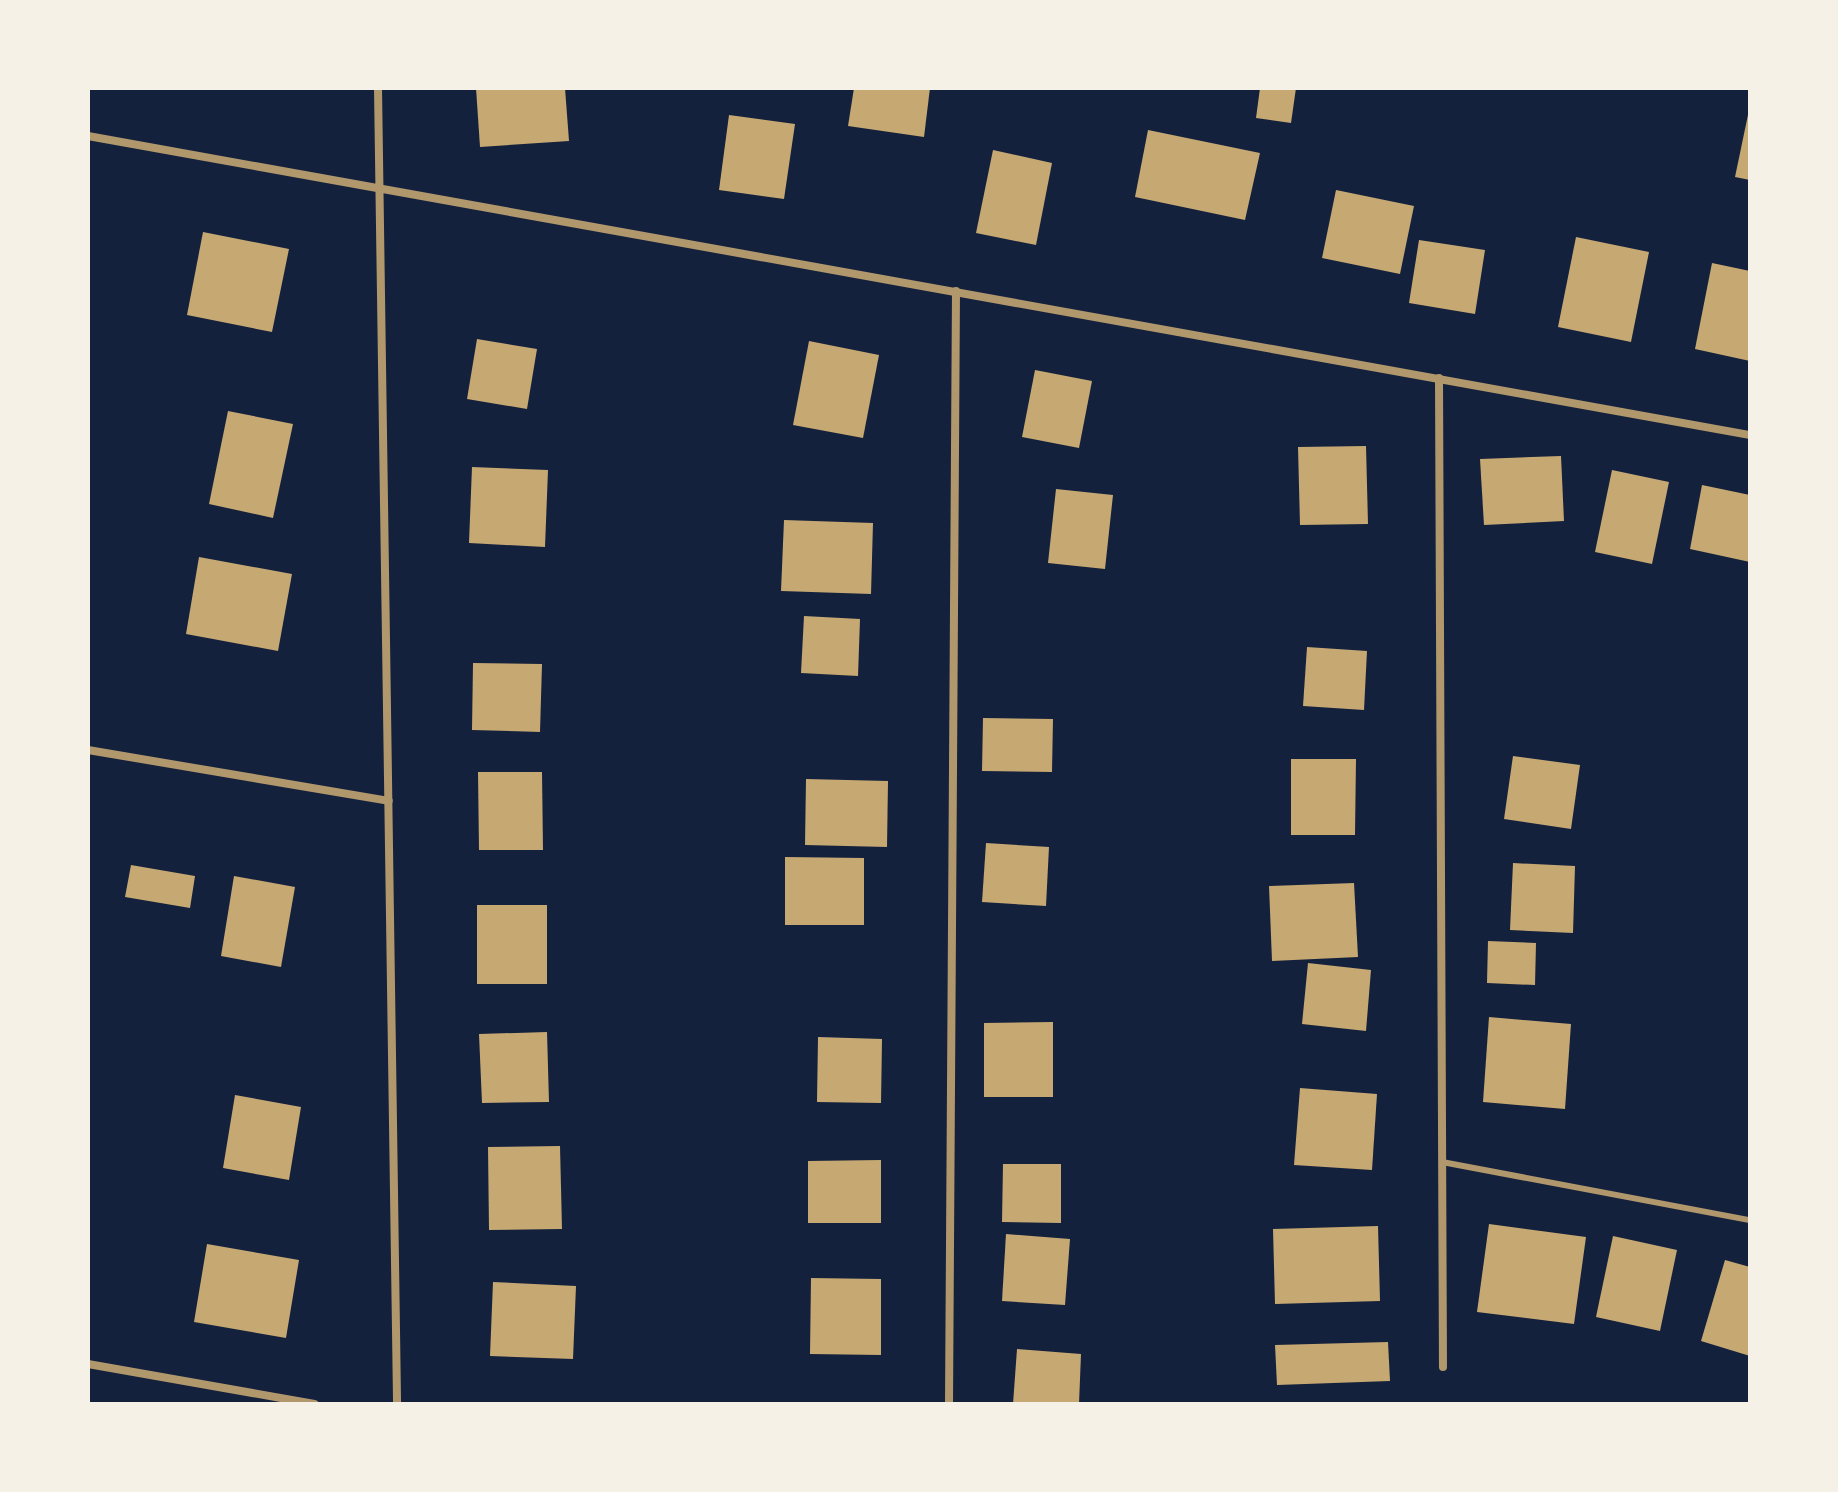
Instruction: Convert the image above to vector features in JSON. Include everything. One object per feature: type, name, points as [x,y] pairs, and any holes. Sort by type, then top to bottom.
[{"type":"street","points":[[378,88],[397,1404]]},
{"type":"street","points":[[88,136],[1750,435]]},
{"type":"street","points":[[949,1404],[956,291]]},
{"type":"street","points":[[1439,378],[1443,1367]]},
{"type":"street","points":[[88,750],[389,801]]},
{"type":"street","points":[[88,1364],[314,1404]]},
{"type":"lane","points":[[1442,1162],[1750,1220]]},
{"type":"building","points":[[476,88],[565,88],[569,141],[480,147]]},
{"type":"building","points":[[854,88],[930,88],[924,137],[848,126]]},
{"type":"building","points":[[1260,88],[1296,88],[1291,123],[1256,118]]},
{"type":"building","points":[[1750,110],[1750,180],[1735,177]]},
{"type":"building","points":[[729,115],[795,124],[784,199],[719,190]]},
{"type":"building","points":[[1148,130],[1260,153],[1245,220],[1135,197]]},
{"type":"building","points":[[993,150],[1052,163],[1036,245],[976,233]]},
{"type":"building","points":[[1336,190],[1414,206],[1400,274],[1322,258]]},
{"type":"building","points":[[203,232],[289,249],[272,332],[187,315]]},
{"type":"building","points":[[1576,237],[1649,252],[1631,342],[1558,327]]},
{"type":"building","points":[[1419,240],[1485,250],[1475,314],[1409,303]]},
{"type":"building","points":[[1712,263],[1750,271],[1750,361],[1695,349]]},
{"type":"building","points":[[477,339],[537,349],[527,409],[467,399]]},
{"type":"building","points":[[809,341],[879,355],[863,438],[793,425]]},
{"type":"building","points":[[1035,370],[1092,381],[1079,448],[1022,437]]},
{"type":"building","points":[[228,411],[293,424],[273,518],[209,504]]},
{"type":"building","points":[[1366,446],[1368,524],[1300,525],[1298,447]]},
{"type":"building","points":[[1561,456],[1564,521],[1484,525],[1480,459]]},
{"type":"building","points":[[472,467],[548,470],[545,547],[469,543]]},
{"type":"building","points":[[1612,470],[1669,482],[1652,564],[1595,552]]},
{"type":"building","points":[[1702,485],[1750,495],[1750,562],[1690,549]]},
{"type":"building","points":[[1056,489],[1113,495],[1105,569],[1048,563]]},
{"type":"building","points":[[784,520],[873,523],[871,594],[781,591]]},
{"type":"building","points":[[199,557],[292,574],[278,651],[186,634]]},
{"type":"building","points":[[804,616],[860,619],[858,676],[801,673]]},
{"type":"building","points":[[1307,647],[1367,651],[1364,710],[1303,706]]},
{"type":"building","points":[[473,663],[542,664],[540,732],[472,730]]},
{"type":"building","points":[[983,718],[1053,719],[1052,772],[982,771]]},
{"type":"building","points":[[1513,756],[1580,765],[1571,829],[1504,819]]},
{"type":"building","points":[[1291,759],[1356,759],[1355,835],[1291,835]]},
{"type":"building","points":[[478,772],[542,772],[543,850],[479,850]]},
{"type":"building","points":[[806,779],[888,781],[887,847],[805,845]]},
{"type":"building","points":[[986,843],[1049,847],[1046,906],[982,902]]},
{"type":"building","points":[[785,857],[864,858],[864,925],[785,925]]},
{"type":"building","points":[[1513,863],[1575,866],[1573,933],[1510,930]]},
{"type":"building","points":[[131,865],[195,876],[190,908],[125,897]]},
{"type":"building","points":[[234,876],[295,887],[281,967],[221,956]]},
{"type":"building","points":[[1354,883],[1358,957],[1272,961],[1269,886]]},
{"type":"building","points":[[477,905],[547,905],[547,984],[477,984]]},
{"type":"building","points":[[1488,941],[1536,943],[1535,985],[1487,983]]},
{"type":"building","points":[[1308,963],[1371,970],[1366,1031],[1302,1024]]},
{"type":"building","points":[[1489,1017],[1571,1024],[1565,1109],[1483,1102]]},
{"type":"building","points":[[1053,1022],[1053,1097],[984,1097],[984,1023]]},
{"type":"building","points":[[547,1032],[549,1102],[482,1103],[479,1034]]},
{"type":"building","points":[[818,1037],[882,1039],[881,1103],[817,1102]]},
{"type":"building","points":[[1300,1088],[1377,1094],[1372,1170],[1294,1165]]},
{"type":"building","points":[[235,1095],[301,1107],[289,1180],[223,1168]]},
{"type":"building","points":[[560,1146],[562,1229],[489,1230],[488,1147]]},
{"type":"building","points":[[881,1160],[881,1223],[808,1223],[808,1161]]},
{"type":"building","points":[[1003,1164],[1061,1164],[1061,1223],[1002,1222]]},
{"type":"building","points":[[1489,1224],[1586,1237],[1574,1324],[1477,1312]]},
{"type":"building","points":[[1378,1226],[1380,1301],[1275,1304],[1273,1229]]},
{"type":"building","points":[[1006,1234],[1070,1239],[1065,1305],[1002,1301]]},
{"type":"building","points":[[1613,1236],[1677,1250],[1660,1331],[1596,1317]]},
{"type":"building","points":[[207,1244],[299,1260],[286,1338],[194,1322]]},
{"type":"building","points":[[1725,1260],[1750,1267],[1750,1356],[1701,1341]]},
{"type":"building","points":[[811,1278],[881,1279],[881,1355],[810,1354]]},
{"type":"building","points":[[493,1282],[576,1286],[573,1359],[490,1356]]},
{"type":"building","points":[[1388,1342],[1390,1381],[1277,1385],[1275,1345]]},
{"type":"building","points":[[1017,1349],[1081,1354],[1079,1404],[1013,1404]]}]
